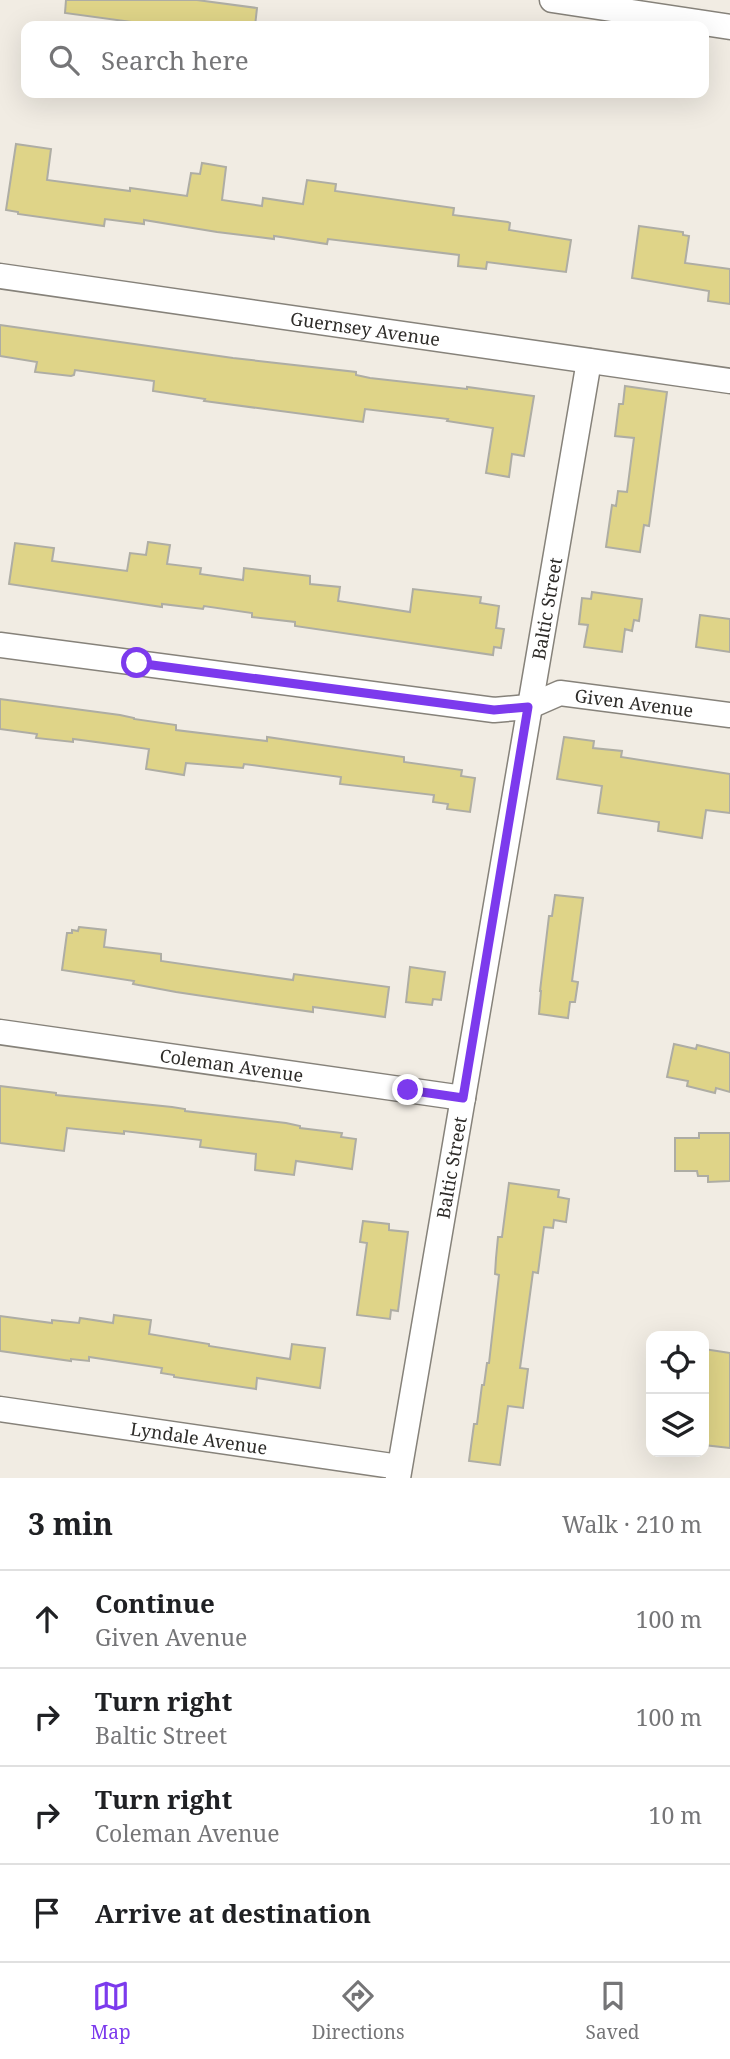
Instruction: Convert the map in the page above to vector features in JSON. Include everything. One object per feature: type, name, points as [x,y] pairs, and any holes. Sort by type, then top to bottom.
[{"type":"street","points":[[552,0],[690,21]]},
{"type":"street","points":[[709,24],[730,27]]},
{"type":"street","name":"Guernsey Avenue","points":[[0,276],[730,381]]},
{"type":"street","name":"Baltic Street","points":[[398,1473],[589,361]]},
{"type":"street","name":"Given Avenue","points":[[0,645],[494,710],[528,707],[560,693],[730,715]]},
{"type":"street","name":"Coleman Avenue","points":[[0,1032],[463,1098]]},
{"type":"street","name":"Lyndale Avenue","points":[[0,1409],[398,1473]]},
{"type":"building","points":[[66,0],[197,0],[257,8],[256,21],[124,21],[65,13]]},
{"type":"building","points":[[16,144],[51,149],[47,180],[187,196],[191,173],[200,174],[202,163],[226,167],[222,200],[262,206],[263,198],[303,204],[307,180],[336,184],[335,191],[454,208],[453,215],[508,222],[509,230],[571,240],[566,272],[487,262],[486,269],[458,266],[459,255],[328,239],[327,244],[274,236],[274,239],[217,232],[144,220],[144,224],[105,219],[104,226],[18,214],[6,210]]},
{"type":"building","points":[[639,226],[683,232],[683,235],[689,236],[685,263],[730,269],[730,304],[708,301],[709,291],[632,278]]},
{"type":"building","points":[[0,325],[233,358],[356,372],[356,375],[370,378],[534,396],[524,456],[512,454],[509,477],[486,473],[493,428],[447,421],[448,419],[365,409],[363,422],[204,401],[205,399],[153,391],[154,381],[75,370],[71,376],[35,372],[37,362],[0,356]]},
{"type":"building","points":[[625,386],[667,392],[649,526],[644,525],[640,552],[606,547],[612,505],[616,506],[618,491],[627,492],[634,438],[615,436],[619,404],[623,404]]},
{"type":"building","points":[[148,542],[170,545],[167,564],[201,568],[200,574],[243,580],[244,568],[310,576],[310,584],[340,587],[338,601],[410,612],[413,589],[481,597],[480,603],[499,606],[496,628],[504,629],[501,648],[494,647],[493,655],[295,626],[295,622],[252,617],[252,613],[204,606],[203,609],[162,604],[162,607],[9,584],[15,543],[54,548],[52,561],[127,571],[130,553],[146,555]]},
{"type":"building","points":[[592,592],[642,599],[639,621],[634,620],[632,631],[625,629],[622,652],[584,647],[588,625],[579,624],[582,598],[591,599]]},
{"type":"building","points":[[700,615],[730,619],[730,652],[696,647]]},
{"type":"building","points":[[0,699],[120,715],[176,725],[176,730],[267,741],[267,737],[404,757],[404,762],[462,770],[461,776],[475,778],[470,812],[447,809],[448,804],[433,802],[434,795],[340,784],[341,777],[244,764],[243,768],[186,763],[184,775],[146,769],[149,749],[73,739],[73,742],[36,738],[37,734],[0,729]]},
{"type":"building","points":[[564,737],[594,741],[593,748],[622,751],[621,757],[730,774],[730,813],[706,810],[702,838],[658,831],[659,822],[598,813],[602,786],[557,779]]},
{"type":"building","points":[[555,895],[583,898],[572,981],[578,982],[575,1002],[570,1002],[568,1018],[539,1014],[549,916],[552,916]]},
{"type":"building","points":[[79,927],[106,930],[104,947],[161,954],[161,961],[293,980],[294,974],[389,987],[385,1017],[313,1007],[313,1012],[270,1006],[176,992],[133,984],[134,981],[62,970],[67,933],[78,931]]},
{"type":"building","points":[[410,967],[445,972],[441,1000],[433,999],[432,1005],[406,1002]]},
{"type":"building","points":[[674,1044],[696,1049],[697,1045],[730,1053],[730,1092],[716,1088],[715,1093],[687,1086],[688,1081],[667,1077]]},
{"type":"building","points":[[0,1086],[56,1095],[172,1107],[342,1133],[341,1137],[356,1139],[352,1169],[296,1161],[294,1175],[255,1170],[256,1154],[200,1147],[201,1140],[124,1131],[124,1134],[67,1128],[64,1151],[0,1143]]},
{"type":"building","points":[[699,1133],[730,1133],[730,1181],[708,1182],[708,1176],[698,1176],[697,1171],[675,1171],[675,1138],[699,1138]]},
{"type":"building","points":[[509,1183],[559,1190],[558,1197],[569,1199],[566,1222],[554,1220],[553,1228],[544,1227],[538,1273],[533,1272],[520,1368],[528,1369],[523,1408],[508,1406],[500,1465],[469,1461],[474,1424],[477,1424],[482,1385],[489,1363],[499,1275],[495,1274],[498,1237],[502,1237]]},
{"type":"building","points":[[363,1221],[389,1224],[389,1230],[408,1232],[398,1311],[391,1310],[390,1319],[357,1315],[367,1243],[360,1242]]},
{"type":"building","points":[[114,1315],[151,1320],[149,1334],[290,1359],[292,1344],[325,1348],[320,1388],[257,1378],[256,1389],[174,1377],[161,1373],[162,1368],[89,1357],[89,1361],[71,1361],[0,1351],[0,1316],[52,1323],[52,1320],[79,1323],[80,1318],[113,1323]]},
{"type":"building","points":[[709,1350],[730,1353],[730,1448],[709,1446]]},
{"type":"route","points":[[137,663],[494,710],[528,707],[463,1098],[408,1090]]}]
